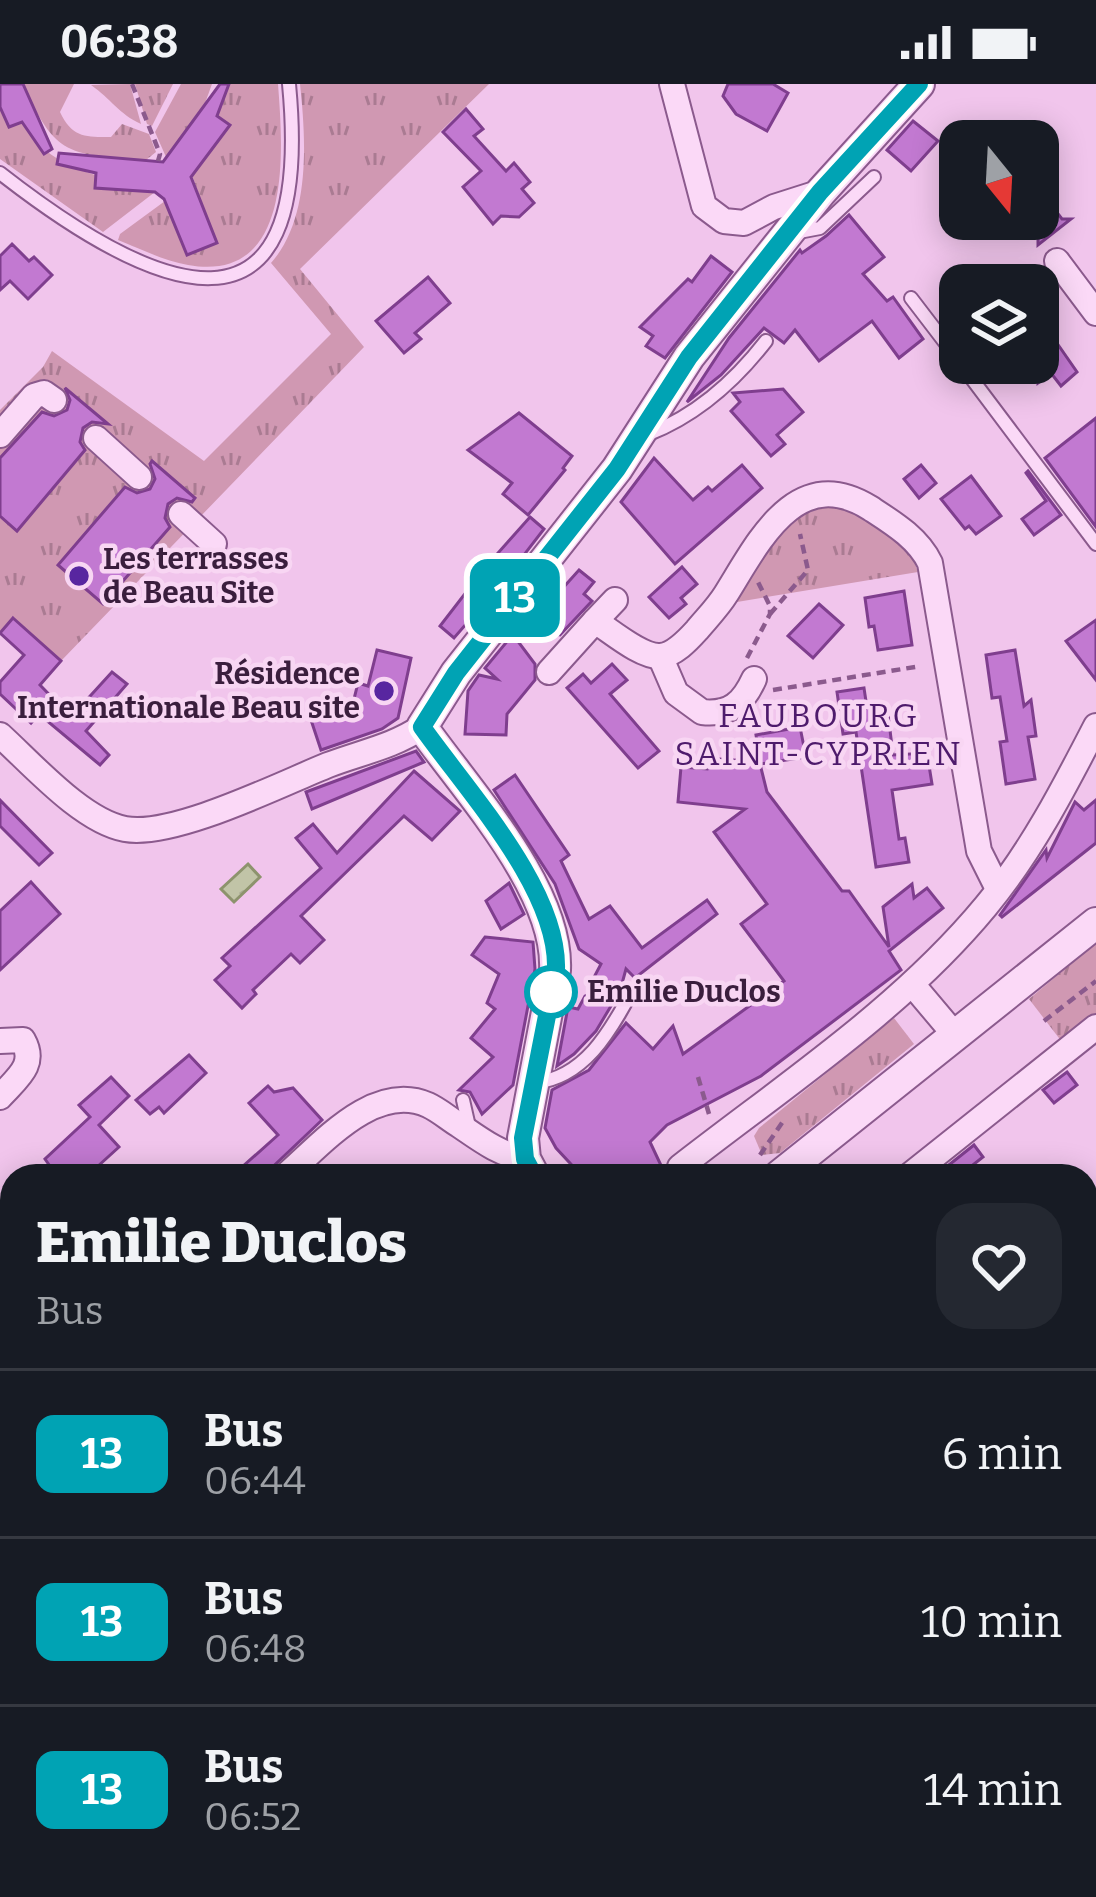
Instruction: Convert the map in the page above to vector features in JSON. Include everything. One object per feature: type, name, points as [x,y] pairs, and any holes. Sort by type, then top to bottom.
[{"type":"street","points":[[672,84],[704,206],[724,221],[744,223],[820,192]]},
{"type":"street","points":[[0,735],[88,812],[135,830],[202,815],[336,762],[395,745],[422,727],[456,673],[637,439],[689,357],[820,192],[919,84]]},
{"type":"street","points":[[1057,261],[1096,313]]},
{"type":"street","points":[[0,436],[34,396],[44,393],[54,400]]},
{"type":"street","points":[[96,438],[139,477]]},
{"type":"street","points":[[595,622],[660,656],[690,637],[753,570],[777,516],[790,507],[831,495],[862,503],[925,551],[933,575],[979,851],[998,889]]},
{"type":"street","points":[[181,514],[214,544]]},
{"type":"street","points":[[549,672],[615,600]]},
{"type":"street","points":[[660,656],[676,693],[702,712],[730,709],[745,698],[754,679]]},
{"type":"street","points":[[684,1164],[912,984],[968,926],[1040,831],[1096,726]]},
{"type":"street","points":[[422,727],[529,878],[550,920],[556,970],[523,1138],[528,1164]]},
{"type":"street","points":[[794,1164],[1096,923]]},
{"type":"street","points":[[912,984],[955,1035]]},
{"type":"street","points":[[924,1164],[1096,1027]]},
{"type":"street","points":[[0,1042],[22,1040],[29,1052],[27,1067],[0,1097]]},
{"type":"street","points":[[299,1164],[350,1120],[389,1102],[411,1100],[428,1105],[521,1164]]},
{"type":"street","points":[[806,1164],[819,1143]]},
{"type":"lane","points":[[0,172],[74,227],[166,273],[199,279],[237,273],[268,250],[281,225],[292,164],[289,84]]},
{"type":"lane","points":[[786,234],[820,228],[874,177]]},
{"type":"lane","points":[[911,298],[939,335]]},
{"type":"lane","points":[[637,439],[693,411],[739,376],[766,341]]},
{"type":"lane","points":[[976,384],[1096,544]]},
{"type":"lane","points":[[533,1084],[559,1081],[605,1040],[632,992]]},
{"type":"lane","points":[[463,1100],[470,1132]]},
{"type":"path","points":[[132,84],[160,154],[158,161]]},
{"type":"path","points":[[794,527],[806,548],[808,569],[770,614],[744,664],[754,679],[770,691],[947,662]]},
{"type":"path","points":[[753,570],[770,614]]},
{"type":"path","points":[[1045,1021],[1096,981]]},
{"type":"path","points":[[698,1077],[701,1096],[721,1135]]},
{"type":"green space","points":[[23,84],[74,84],[60,112],[75,131],[111,137],[122,124],[149,134],[156,152],[146,160],[99,156],[68,147],[45,126]]},
{"type":"green space","points":[[130,84],[141,124],[91,85]]},
{"type":"green space","points":[[135,84],[173,84],[152,126],[147,124]]},
{"type":"green space","points":[[181,84],[212,84],[204,106],[166,157],[155,132]]},
{"type":"green space","points":[[227,84],[278,84],[280,175],[264,233],[247,254],[223,265],[179,263],[118,240],[165,201],[187,255],[216,243],[192,175],[230,126],[216,115]]},
{"type":"green space","points":[[300,84],[489,84],[300,269],[364,347],[61,661],[13,618],[0,633],[0,410],[43,367],[52,351],[204,461],[331,334],[271,263],[293,224],[303,178]]},
{"type":"green space","points":[[0,107],[8,126],[23,121],[34,138],[63,162],[155,192],[103,232],[0,159]]},
{"type":"green space","points":[[809,506],[844,506],[898,540],[918,572],[731,603],[772,536],[792,514]]},
{"type":"green space","points":[[1096,943],[1096,1015],[1062,1042],[1029,999]]},
{"type":"green space","points":[[894,1018],[914,1044],[780,1153],[762,1155],[754,1136],[759,1128]]},
{"type":"water","points":[[248,864],[260,877],[234,902],[221,889]]},
{"type":"building","points":[[0,84],[23,84],[52,149],[44,154],[22,122],[9,127],[0,107]]},
{"type":"building","points":[[220,84],[229,84],[217,116],[230,125],[191,177],[217,243],[187,255],[164,199],[155,192],[95,188],[96,173],[57,164],[59,153],[163,162]]},
{"type":"building","points":[[728,84],[773,84],[788,93],[767,131],[736,114],[723,96]]},
{"type":"building","points":[[466,109],[483,129],[474,136],[506,171],[514,163],[530,182],[522,189],[534,203],[519,217],[501,216],[493,224],[463,187],[481,171],[443,132]]},
{"type":"building","points":[[913,121],[938,141],[911,171],[887,150]]},
{"type":"building","points":[[849,215],[884,257],[863,274],[887,301],[893,297],[923,339],[899,358],[872,321],[819,361],[795,330],[784,343],[764,328],[721,375],[687,402],[729,338],[800,250],[826,236]]},
{"type":"building","points":[[12,244],[52,275],[28,299],[10,281],[0,290],[0,256]]},
{"type":"building","points":[[711,256],[732,272],[665,358],[646,346],[653,336],[640,327],[688,279],[692,282]]},
{"type":"building","points":[[428,277],[450,303],[415,333],[421,339],[404,353],[376,321]]},
{"type":"building","points":[[1059,346],[1077,372],[1059,383]]},
{"type":"building","points":[[65,388],[108,424],[92,422],[83,428],[80,442],[85,450],[17,531],[0,516],[0,458],[42,412],[54,416],[67,410],[70,400]]},
{"type":"building","points":[[783,389],[803,412],[777,435],[785,444],[771,456],[731,411],[740,402],[733,393]]},
{"type":"building","points":[[519,413],[572,456],[528,515],[503,494],[512,483],[468,450]]},
{"type":"building","points":[[1096,418],[1096,527],[1045,458]]},
{"type":"building","points":[[654,458],[693,500],[708,487],[712,491],[742,465],[762,488],[675,564],[621,502]]},
{"type":"building","points":[[152,461],[195,498],[192,502],[177,498],[168,504],[165,518],[170,527],[103,604],[58,565],[125,487],[137,493],[150,489],[155,479]]},
{"type":"building","points":[[921,465],[936,483],[919,498],[904,479]]},
{"type":"building","points":[[1028,471],[1061,515],[1034,535],[1022,519],[1046,501]]},
{"type":"building","points":[[971,476],[1001,516],[976,534],[969,526],[965,529],[941,499]]},
{"type":"building","points":[[530,517],[544,529],[500,586],[482,571]]},
{"type":"building","points":[[682,567],[697,584],[681,598],[686,604],[669,618],[649,597]]},
{"type":"building","points":[[579,570],[594,582],[584,594],[592,601],[560,635],[554,634],[536,618]]},
{"type":"building","points":[[474,582],[487,600],[454,638],[440,626]]},
{"type":"building","points":[[904,591],[912,645],[878,650],[865,598]]},
{"type":"building","points":[[819,604],[843,625],[813,658],[788,636]]},
{"type":"building","points":[[13,618],[61,661],[40,685],[71,717],[112,672],[127,684],[86,731],[109,755],[100,765],[39,714],[31,723],[0,694],[0,682],[24,655],[0,633]]},
{"type":"building","points":[[1096,620],[1096,680],[1066,641]]},
{"type":"building","points":[[510,638],[517,640],[535,664],[535,680],[507,714],[506,735],[465,734],[468,691],[479,675],[497,679],[485,668]]},
{"type":"building","name":"Résidence Internationale Beau site","points":[[377,650],[411,658],[398,718],[382,729],[321,750],[311,720],[352,707],[358,683],[368,686]]},
{"type":"building","points":[[1015,650],[1024,706],[1031,700],[1036,736],[1028,737],[1035,779],[1006,784],[1000,742],[1007,741],[1000,697],[992,698],[986,655]]},
{"type":"building","points":[[612,664],[627,680],[610,694],[659,751],[638,768],[567,688],[583,674],[591,683]]},
{"type":"building","points":[[864,688],[867,708],[887,705],[893,755],[927,753],[932,784],[892,790],[899,839],[905,838],[909,862],[876,867],[856,732],[843,734],[837,692]]},
{"type":"building","points":[[800,727],[806,757],[760,764],[767,792],[889,947],[883,907],[912,884],[914,898],[927,888],[943,908],[889,951],[901,970],[761,1076],[667,1125],[650,1142],[660,1164],[571,1164],[545,1128],[552,1090],[589,1070],[626,1023],[653,1049],[673,1026],[683,1054],[784,981],[741,924],[767,904],[714,832],[745,809],[678,802],[681,767],[707,769],[708,758],[760,762],[756,735]]},
{"type":"building","points":[[416,751],[424,762],[312,809],[306,792]]},
{"type":"building","points":[[414,771],[460,811],[432,840],[404,816],[301,916],[324,940],[300,963],[291,954],[253,990],[256,994],[242,1008],[215,980],[230,966],[222,958],[321,868],[296,838],[313,824],[337,853]]},
{"type":"building","points":[[515,775],[569,855],[561,861],[589,919],[610,906],[642,948],[707,900],[717,914],[635,978],[626,969],[620,991],[596,1031],[557,1066],[568,1007],[578,1009],[585,996],[596,990],[592,981],[601,964],[579,949],[555,884],[494,790]]},
{"type":"building","points":[[0,800],[52,853],[39,865],[0,826]]},
{"type":"building","points":[[1096,800],[1096,843],[1002,917],[1046,850],[1047,858],[1075,802],[1084,810]]},
{"type":"building","points":[[31,882],[60,914],[0,970],[0,911]]},
{"type":"building","points":[[509,883],[524,914],[501,929],[486,901]]},
{"type":"building","points":[[485,937],[533,942],[535,969],[513,1085],[482,1114],[470,1092],[459,1090],[493,1057],[471,1038],[495,1009],[487,1003],[499,974],[472,955]]},
{"type":"building","points":[[189,1055],[206,1073],[164,1113],[159,1107],[150,1114],[136,1100]]},
{"type":"building","points":[[1067,1072],[1077,1085],[1054,1103],[1043,1090]]},
{"type":"building","points":[[111,1077],[129,1096],[99,1125],[119,1147],[100,1164],[49,1164],[45,1159],[90,1117],[79,1105]]},
{"type":"building","points":[[268,1086],[274,1092],[293,1088],[322,1120],[276,1164],[245,1164],[278,1135],[249,1103]]},
{"type":"building","points":[[974,1145],[983,1157],[974,1164],[950,1164]]},
{"type":"bus line","name":"13","points":[[528,1164],[523,1138],[556,970],[550,920],[529,878],[422,727],[456,673],[617,469],[689,357],[820,192],[919,84]]},
{"type":"place","name":"Les terrasses de Beau Site","points":[[79,576]]},
{"type":"place","name":"Résidence Internationale Beau site","points":[[384,691]]},
{"type":"place","name":"Emilie Duclos","points":[[551,992]]},
{"type":"district","name":"FAUBOURG SAINT-CYPRIEN","points":[[819,735]]}]
